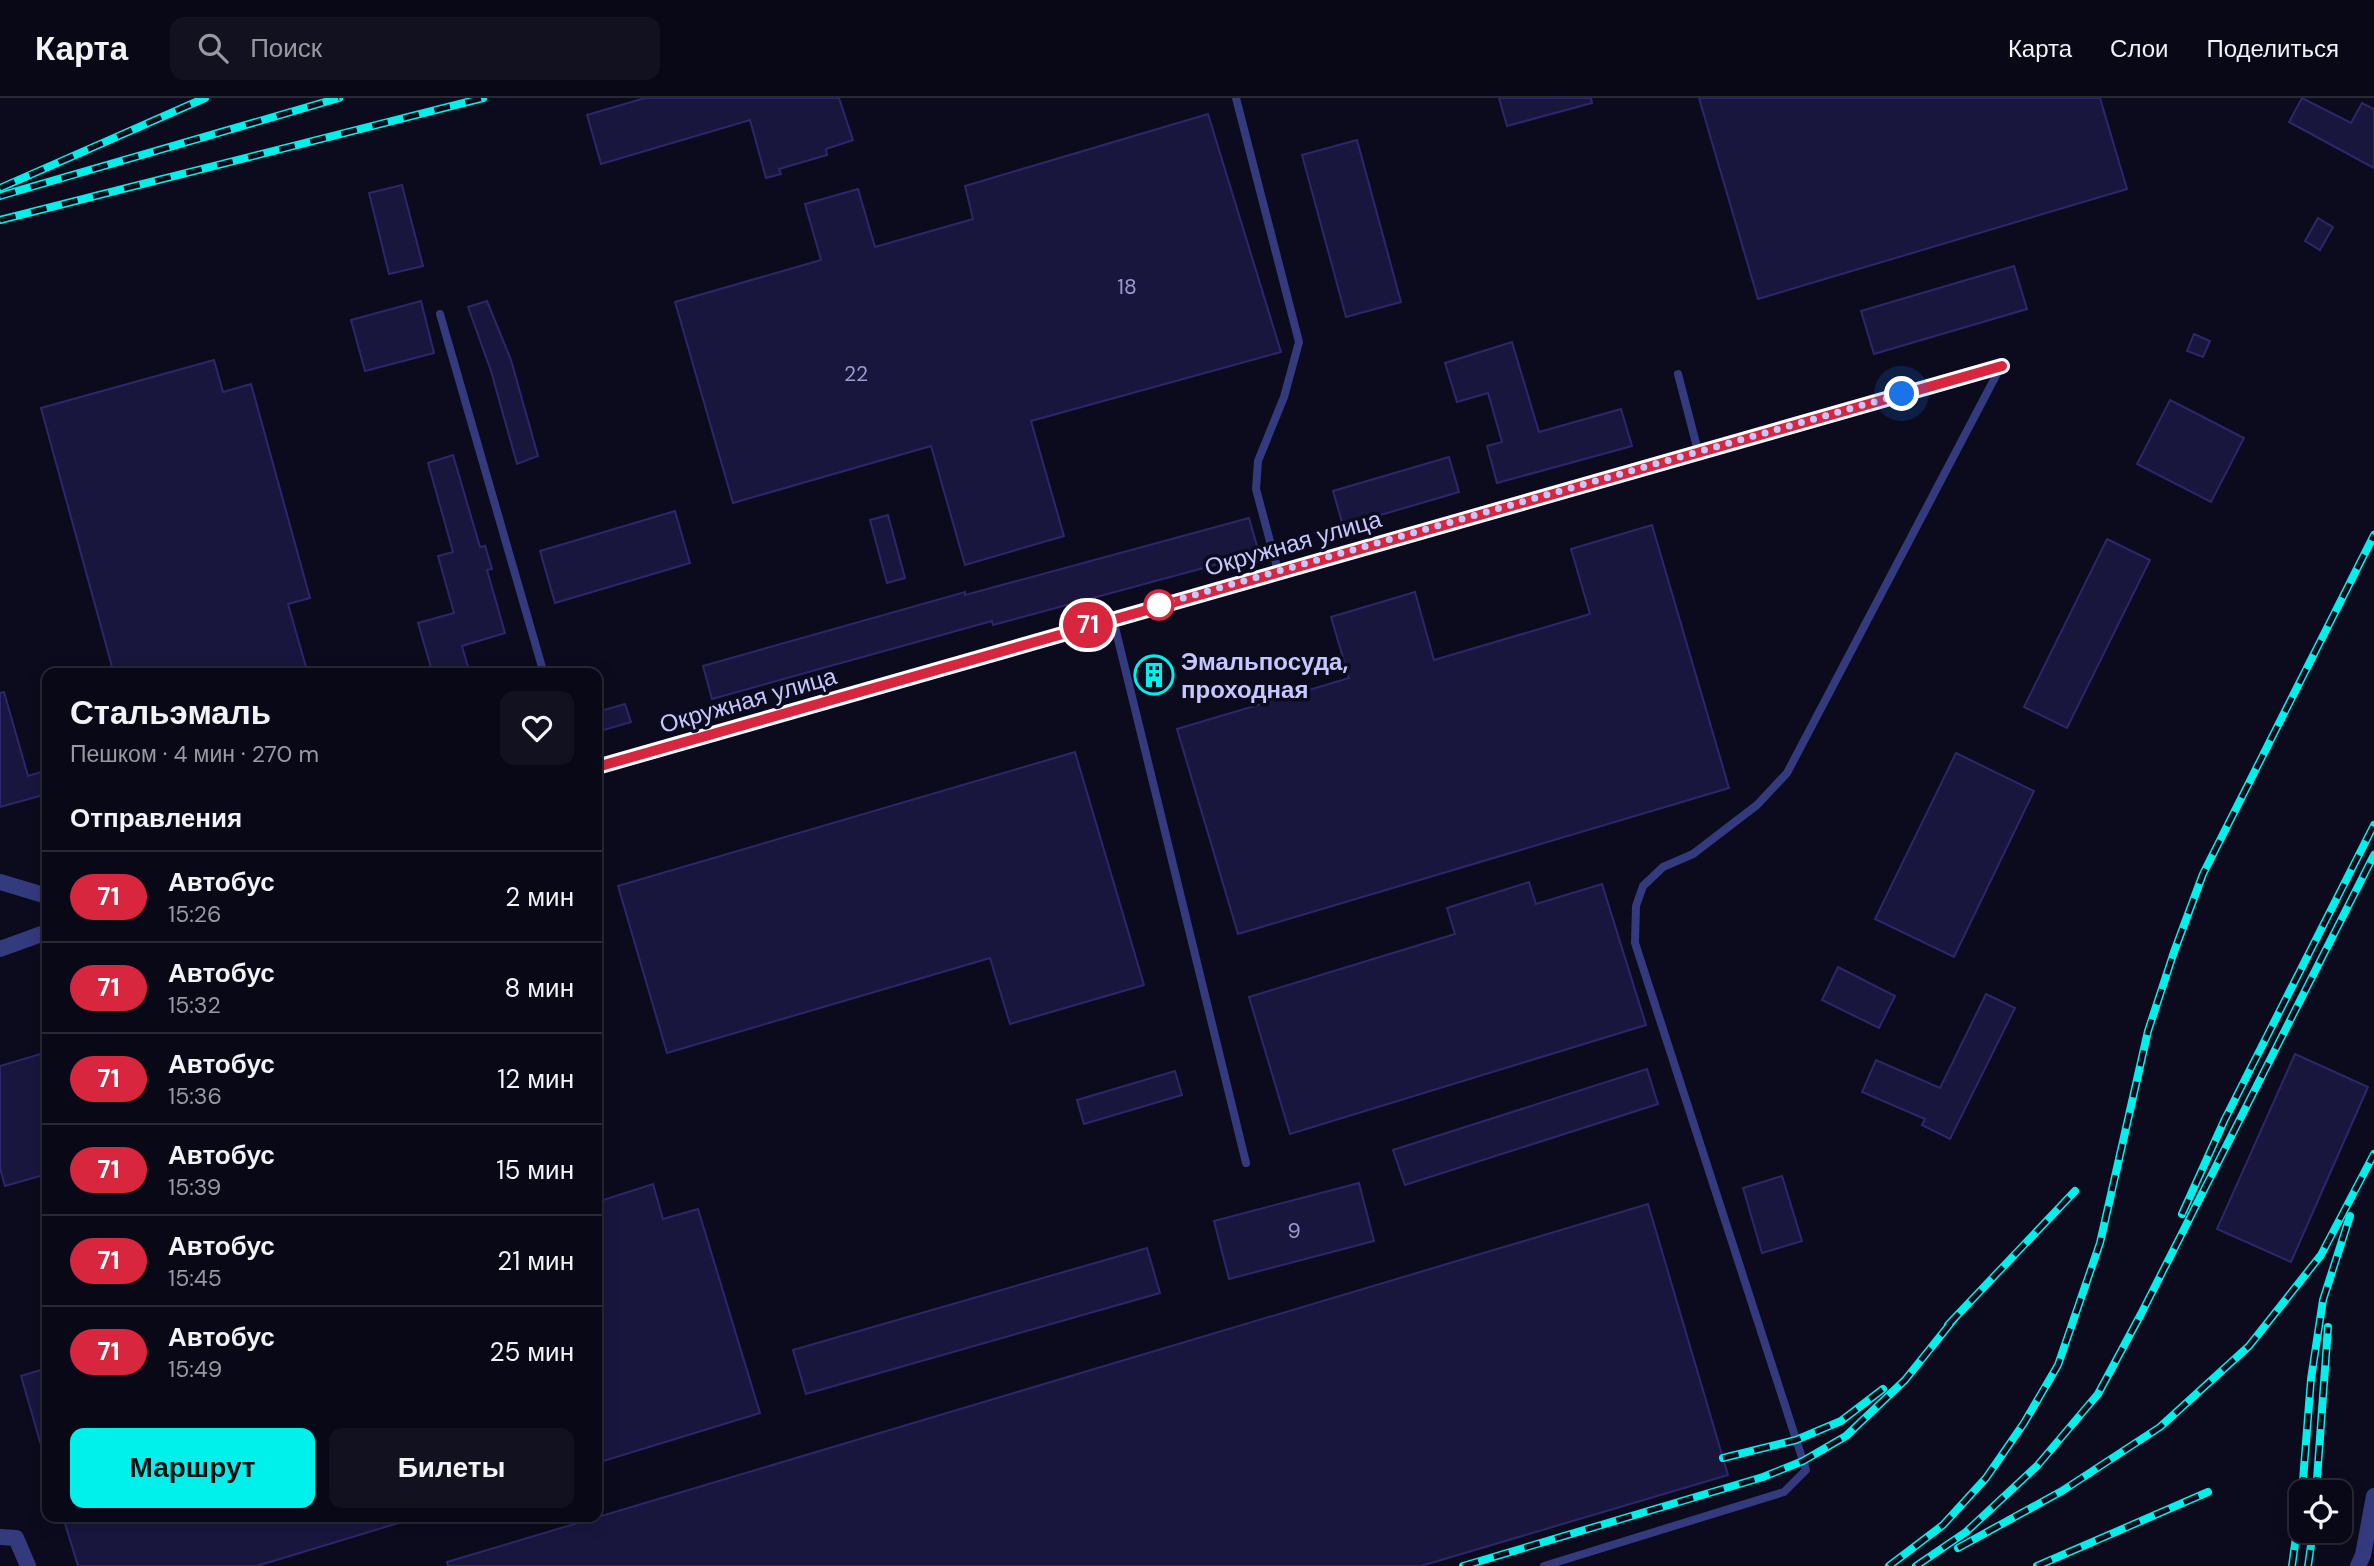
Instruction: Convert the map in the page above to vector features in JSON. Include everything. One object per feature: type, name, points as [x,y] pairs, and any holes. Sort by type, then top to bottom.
[{"type":"street","name":"Окружная улица","points":[[602,766],[2002,366]]},
{"type":"street","points":[[0,882],[42,895]]},
{"type":"street","points":[[0,949],[42,934]]},
{"type":"street","points":[[2358,1566],[2374,1496]]},
{"type":"street","points":[[0,1536],[16,1538],[28,1566]]},
{"type":"lane","points":[[1236,98],[1298,342],[1284,397],[1258,461],[1256,489],[1278,571]]},
{"type":"lane","points":[[440,314],[542,668]]},
{"type":"lane","points":[[1544,1566],[1784,1492],[1806,1470],[1635,943],[1636,905],[1643,886],[1663,867],[1693,854],[1757,804],[1787,773],[2002,366]]},
{"type":"lane","points":[[1678,374],[1698,451]]},
{"type":"lane","points":[[1113,618],[1246,1163]]},
{"type":"building","points":[[645,98],[839,98],[853,140],[826,149],[827,155],[779,169],[781,174],[766,178],[750,120],[601,164],[587,115]]},
{"type":"building","points":[[1499,98],[1591,98],[1592,103],[1507,126]]},
{"type":"building","points":[[1699,98],[2100,98],[2127,189],[1758,299]]},
{"type":"building","points":[[2302,98],[2351,123],[2362,103],[2374,109],[2374,168],[2289,122]]},
{"type":"building","points":[[1208,114],[1281,352],[1031,421],[1064,536],[965,565],[931,446],[733,503],[675,302],[821,260],[805,204],[858,189],[875,247],[973,219],[965,186]]},
{"type":"building","points":[[1357,140],[1401,302],[1346,317],[1302,155]]},
{"type":"building","points":[[402,185],[423,266],[389,274],[369,193]]},
{"type":"building","points":[[2318,218],[2333,227],[2320,250],[2305,241]]},
{"type":"building","points":[[2014,266],[2027,309],[1874,354],[1861,311]]},
{"type":"building","points":[[421,301],[434,353],[365,371],[351,320]]},
{"type":"building","points":[[487,301],[511,360],[538,456],[517,464],[491,371],[468,307]]},
{"type":"building","points":[[2194,334],[2210,341],[2203,357],[2187,351]]},
{"type":"building","points":[[1512,342],[1539,432],[1621,409],[1632,446],[1497,483],[1487,446],[1502,442],[1488,393],[1457,402],[1445,363]]},
{"type":"building","points":[[214,360],[223,392],[251,384],[310,598],[288,604],[306,668],[112,668],[41,408]]},
{"type":"building","points":[[2170,400],[2244,438],[2211,502],[2137,464]]},
{"type":"building","points":[[453,455],[480,547],[485,546],[492,569],[487,570],[505,633],[462,646],[468,668],[431,668],[418,623],[454,613],[438,556],[453,552],[428,463]]},
{"type":"building","points":[[1449,457],[1459,492],[1343,526],[1333,491]]},
{"type":"building","points":[[675,511],[690,563],[555,603],[540,551]]},
{"type":"building","points":[[888,515],[905,578],[887,583],[870,520]]},
{"type":"building","points":[[1249,518],[1259,553],[993,625],[992,621],[712,699],[703,666],[965,592],[965,595]]},
{"type":"building","points":[[1652,525],[1729,788],[1238,934],[1177,729],[1349,678],[1331,617],[1415,592],[1434,660],[1590,614],[1571,549]]},
{"type":"building","points":[[2107,539],[2150,560],[2067,728],[2024,707]]},
{"type":"building","points":[[4,692],[28,776],[42,772],[42,795],[0,807],[0,693]]},
{"type":"building","points":[[625,704],[631,722],[602,731],[602,711]]},
{"type":"building","points":[[1075,752],[1144,985],[1010,1024],[990,958],[667,1053],[618,886]]},
{"type":"building","points":[[1956,753],[2034,791],[1954,957],[1875,919]]},
{"type":"building","points":[[1529,882],[1536,904],[1602,884],[1646,1025],[1290,1134],[1249,997],[1455,934],[1447,908]]},
{"type":"building","points":[[1838,967],[1895,996],[1879,1028],[1822,1000]]},
{"type":"building","points":[[1986,994],[2015,1008],[1950,1139],[1922,1125],[1925,1119],[1862,1092],[1876,1060],[1940,1088]]},
{"type":"building","points":[[42,1053],[42,1175],[5,1186],[0,1168],[0,1066]]},
{"type":"building","points":[[2295,1054],[2368,1087],[2291,1262],[2217,1229]]},
{"type":"building","points":[[1647,1069],[1658,1104],[1405,1185],[1393,1150]]},
{"type":"building","points":[[1175,1071],[1182,1095],[1084,1124],[1077,1100]]},
{"type":"building","points":[[1782,1176],[1802,1241],[1762,1253],[1743,1188]]},
{"type":"building","points":[[1359,1183],[1374,1241],[1229,1279],[1214,1221]]},
{"type":"building","points":[[653,1184],[663,1219],[698,1209],[760,1413],[602,1461],[602,1200]]},
{"type":"building","points":[[1648,1204],[1728,1475],[1421,1566],[448,1566],[447,1562],[581,1522],[602,1522],[602,1516]]},
{"type":"building","points":[[1147,1248],[1160,1293],[806,1394],[793,1350]]},
{"type":"building","points":[[42,1370],[42,1449],[21,1376]]},
{"type":"building","points":[[65,1522],[402,1522],[257,1566],[78,1566]]},
{"type":"railway","points":[[0,188],[205,98]]},
{"type":"railway","points":[[0,196],[339,98]]},
{"type":"railway","points":[[0,220],[483,98]]},
{"type":"railway","points":[[1889,1566],[1943,1525],[1986,1478],[2024,1423],[2058,1365],[2100,1243],[2148,1031],[2203,874],[2374,535]]},
{"type":"railway","points":[[2182,1214],[2225,1119],[2374,825]]},
{"type":"railway","points":[[1916,1566],[1966,1532],[2037,1466],[2098,1394],[2374,855]]},
{"type":"railway","points":[[1958,1548],[2062,1491],[2160,1427],[2249,1346],[2321,1255],[2374,1154]]},
{"type":"railway","points":[[1948,1325],[2075,1191]]},
{"type":"railway","points":[[2303,1480],[2311,1379],[2323,1300],[2350,1216]]},
{"type":"railway","points":[[1463,1566],[1763,1477],[1803,1461],[1846,1436],[1905,1380],[1954,1319]]},
{"type":"railway","points":[[2317,1480],[2328,1327]]},
{"type":"railway","points":[[1723,1458],[1796,1440],[1841,1421],[1883,1389]]},
{"type":"railway","points":[[2037,1566],[2208,1492]]},
{"type":"railway","points":[[2292,1566],[2295,1543]]},
{"type":"railway","points":[[2308,1566],[2311,1543]]},
{"type":"bus line","name":"71","points":[[602,766],[1304,563],[2002,366]]},
{"type":"place","name":"Эмальпосуда, проходная","points":[[1154,675]]},
{"type":"route","points":[[1159,605],[1902,394]]}]
